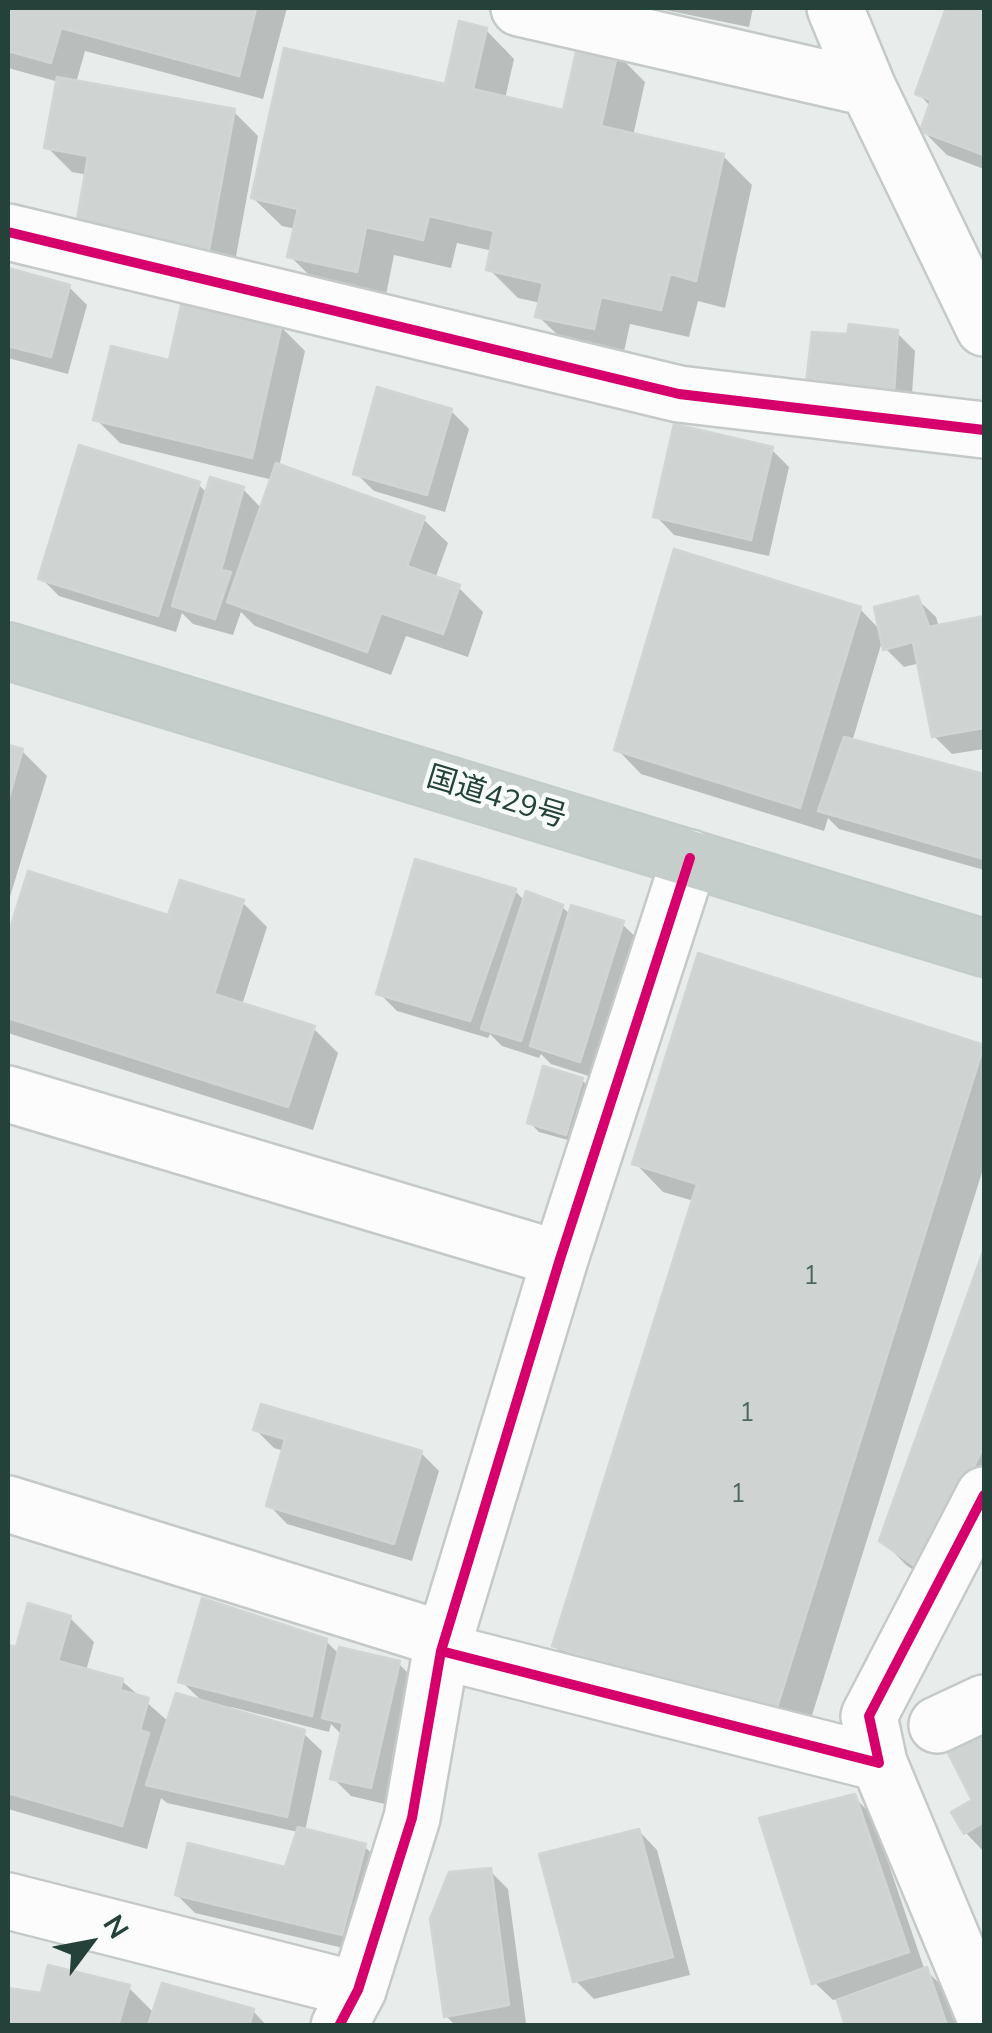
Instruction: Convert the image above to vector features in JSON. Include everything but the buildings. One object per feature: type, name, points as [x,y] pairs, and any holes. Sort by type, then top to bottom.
[{"type":"highway","name":"国道429号","points":[[8,650],[984,948]]},
{"type":"street","points":[[519,8],[868,88]]},
{"type":"street","points":[[835,8],[868,88],[984,328]]},
{"type":"street","points":[[8,232],[678,394],[984,430]]},
{"type":"street","points":[[8,1901],[353,2014],[412,1818],[443,1645],[560,1259],[690,858]]},
{"type":"street","points":[[8,1094],[560,1259]]},
{"type":"street","points":[[984,1494],[868,1716],[879,1764],[984,2015]]},
{"type":"street","points":[[8,1504],[443,1645],[879,1764]]},
{"type":"cycle path","points":[[8,232],[679,394],[984,430]]},
{"type":"cycle path","points":[[339,2026],[358,1990],[412,1818],[441,1651],[560,1259],[690,858]]},
{"type":"cycle path","points":[[441,1651],[879,1763],[869,1716],[984,1495]]}]
